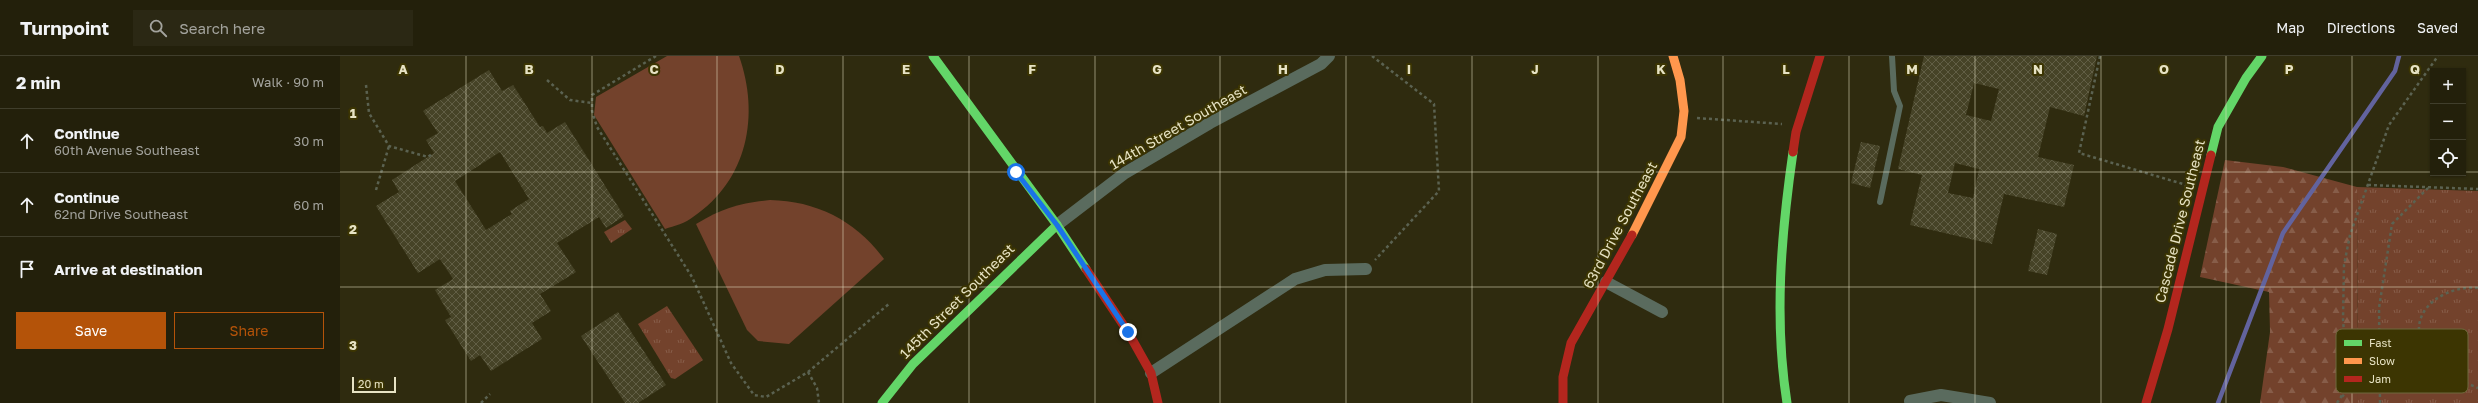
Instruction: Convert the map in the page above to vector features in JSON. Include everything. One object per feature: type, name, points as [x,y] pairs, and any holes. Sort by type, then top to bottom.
[{"type":"street","points":[[934,56],[1016,172],[1057,225],[1128,332],[1151,374],[1158,403]]},
{"type":"street","name":"63rd Drive Southeast","points":[[1563,403],[1563,377],[1571,342],[1643,215],[1681,137],[1683,117],[1680,80],[1673,56]]},
{"type":"street","points":[[1787,403],[1783,377],[1780,298],[1784,216],[1798,126],[1820,56]]},
{"type":"street","name":"Cascade Drive Southeast","points":[[2146,403],[2168,328],[2218,127],[2246,78],[2262,56]]},
{"type":"street","name":"144th Street Southeast","points":[[1057,225],[1125,173],[1210,123],[1325,60]]},
{"type":"street","name":"145th Street Southeast","points":[[882,403],[913,364],[1057,225]]},
{"type":"street","points":[[1151,374],[1295,279],[1325,270],[1366,269]]},
{"type":"street","points":[[1606,282],[1662,312]]},
{"type":"street","points":[[1910,401],[1941,395],[1990,403]]},
{"type":"lane","points":[[1880,202],[1900,106],[1894,91],[1892,56]]},
{"type":"path","points":[[656,56],[592,95],[592,111],[597,127],[692,277],[731,363],[754,395],[766,397],[808,372],[890,303]]},
{"type":"path","points":[[1366,269],[1439,191],[1434,104],[1372,56]]},
{"type":"path","points":[[2100,56],[2079,153],[2183,184],[2200,196]]},
{"type":"path","points":[[2344,329],[2344,265],[2350,235],[2389,125],[2438,56]]},
{"type":"path","points":[[547,80],[570,100],[592,103]]},
{"type":"path","points":[[366,85],[369,113],[389,146],[428,156],[433,153]]},
{"type":"path","points":[[1683,117],[1798,126]]},
{"type":"path","points":[[376,190],[389,146]]},
{"type":"path","points":[[2368,185],[2478,189]]},
{"type":"path","points":[[2379,329],[2379,308],[2392,224],[2429,187]]},
{"type":"path","points":[[2419,329],[2424,309],[2448,291],[2478,288]]},
{"type":"path","points":[[808,372],[817,388],[819,403]]},
{"type":"path","points":[[2468,384],[2478,388]]},
{"type":"path","points":[[2341,397],[2342,393]]},
{"type":"path","points":[[2337,403],[2344,393]]},
{"type":"path","points":[[2380,393],[2380,403]]},
{"type":"path","points":[[481,403],[490,394]]},
{"type":"green space","points":[[667,56],[739,56],[745,78],[748,101],[748,123],[744,145],[737,165],[726,185],[712,202],[690,219],[665,229],[594,115],[596,97]]},
{"type":"green space","points":[[2225,160],[2283,167],[2357,187],[2358,329],[2336,329],[2336,393],[2358,393],[2358,403],[2260,403],[2270,332],[2269,292],[2200,277]]},
{"type":"green space","points":[[2357,187],[2478,191],[2478,403],[2358,403],[2358,393],[2468,393],[2468,329],[2358,329]]},
{"type":"green space","points":[[770,200],[804,204],[834,216],[861,234],[884,259],[789,344],[758,341],[747,330],[696,224],[714,214],[732,207]]},
{"type":"green space","points":[[625,220],[632,229],[611,243],[604,232]]},
{"type":"green space","points":[[667,306],[703,360],[675,379],[671,378],[638,324]]},
{"type":"building","points":[[1924,56],[2097,56],[2084,116],[2050,107],[2038,157],[2074,165],[2064,207],[2004,194],[1992,244],[1910,225],[1922,175],[1898,169]],"holes":[[[1974,83],[1999,89],[1991,121],[1966,115]],[[1955,163],[1979,169],[1973,198],[1948,193]]]},
{"type":"building","points":[[489,70],[502,91],[513,85],[540,127],[543,126],[547,133],[565,122],[624,216],[606,228],[599,217],[557,243],[576,272],[540,294],[551,311],[532,323],[542,339],[491,371],[480,355],[471,361],[445,320],[451,317],[435,290],[453,279],[440,259],[418,273],[376,206],[399,192],[392,180],[434,153],[426,140],[438,133],[423,111]],"holes":[[[500,152],[529,199],[510,211],[512,214],[486,230],[455,181]]]},
{"type":"building","points":[[1861,142],[1880,146],[1870,188],[1851,183]]},
{"type":"building","points":[[2038,229],[2057,234],[2047,275],[2028,271]]},
{"type":"building","points":[[618,312],[666,385],[638,403],[625,403],[581,336]]},
{"type":"waterway","points":[[2218,403],[2283,233],[2395,71],[2399,56]]},
{"type":"traffic: fast","points":[[933,56],[1057,225],[1086,269]]},
{"type":"traffic: fast","points":[[2211,155],[2218,127],[2246,78],[2262,56]]},
{"type":"traffic: fast","points":[[1787,403],[1783,372],[1780,309],[1782,246],[1793,152]]},
{"type":"traffic: fast","points":[[882,403],[913,364],[1057,225]]},
{"type":"traffic: slow","points":[[1632,235],[1681,137],[1684,111],[1680,80],[1673,56]]},
{"type":"traffic: jam","points":[[1793,152],[1796,132],[1820,56]]},
{"type":"traffic: jam","points":[[2146,403],[2168,329],[2211,155]]},
{"type":"traffic: jam","points":[[1563,403],[1563,377],[1571,343],[1632,235]]},
{"type":"traffic: jam","points":[[1086,269],[1128,332],[1151,373],[1158,403]]},
{"type":"route","points":[[1016,172],[1057,225],[1128,332]]}]
